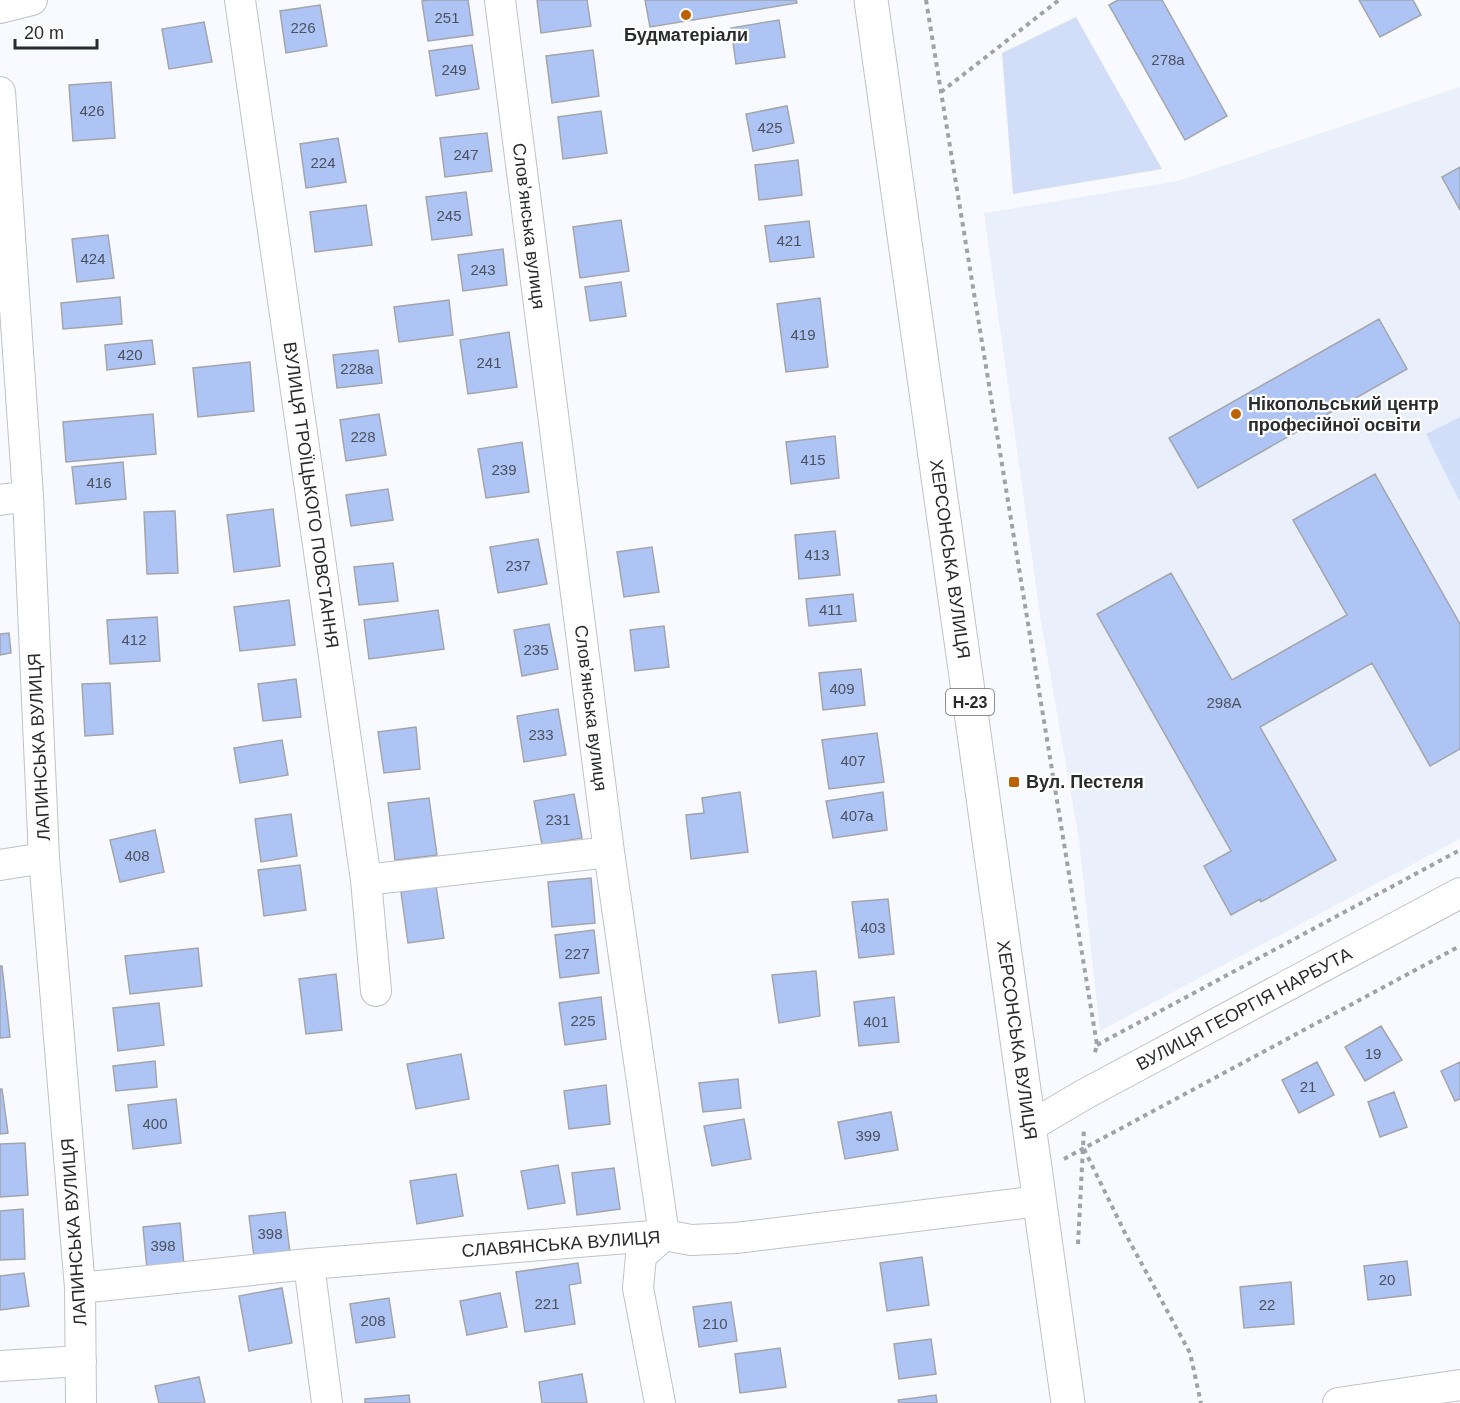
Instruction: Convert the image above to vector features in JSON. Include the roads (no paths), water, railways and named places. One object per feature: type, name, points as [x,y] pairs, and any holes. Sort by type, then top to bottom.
[{"type":"main road","name":"ХЕРСОНСЬКА ВУЛИЦЯ","points":[[871,0],[1068,1403]]},
{"type":"street","points":[[0,8],[32,0]]},
{"type":"street","name":"ВУЛИЦЯ ТРОЇЦЬКОГО ПОВСТАННЯ","points":[[240,0],[366,880],[376,991]]},
{"type":"street","name":"Словʼянська вулиця","points":[[500,0],[609,852],[664,1235]]},
{"type":"street","name":"ЛАПИНСЬКА ВУЛИЦЯ","points":[[0,92],[14,498],[81,1288],[81,1403]]},
{"type":"street","points":[[366,880],[609,852]]},
{"type":"street","points":[[0,865],[44,858]]},
{"type":"street","name":"ВУЛИЦЯ ГЕОРГІЯ НАРБУТА","points":[[1029,1127],[1085,1094],[1460,892]]},
{"type":"street","name":"СЛАВЯНСЬКА ВУЛИЦЯ","points":[[81,1288],[309,1264],[664,1235],[691,1240],[736,1238],[1038,1187]]},
{"type":"street","points":[[660,1403],[638,1288],[641,1256],[664,1235]]},
{"type":"street","points":[[309,1264],[327,1403]]},
{"type":"street","points":[[0,1366],[81,1361]]},
{"type":"street","points":[[1338,1403],[1460,1385]]},
{"type":"place","name":"Будматеріали","points":[[686,15]]},
{"type":"place","name":"Нікопольський центр професійної освіти","points":[[1236,414]]},
{"type":"place","name":"Вул. Пестеля","points":[[1014,782]]}]
